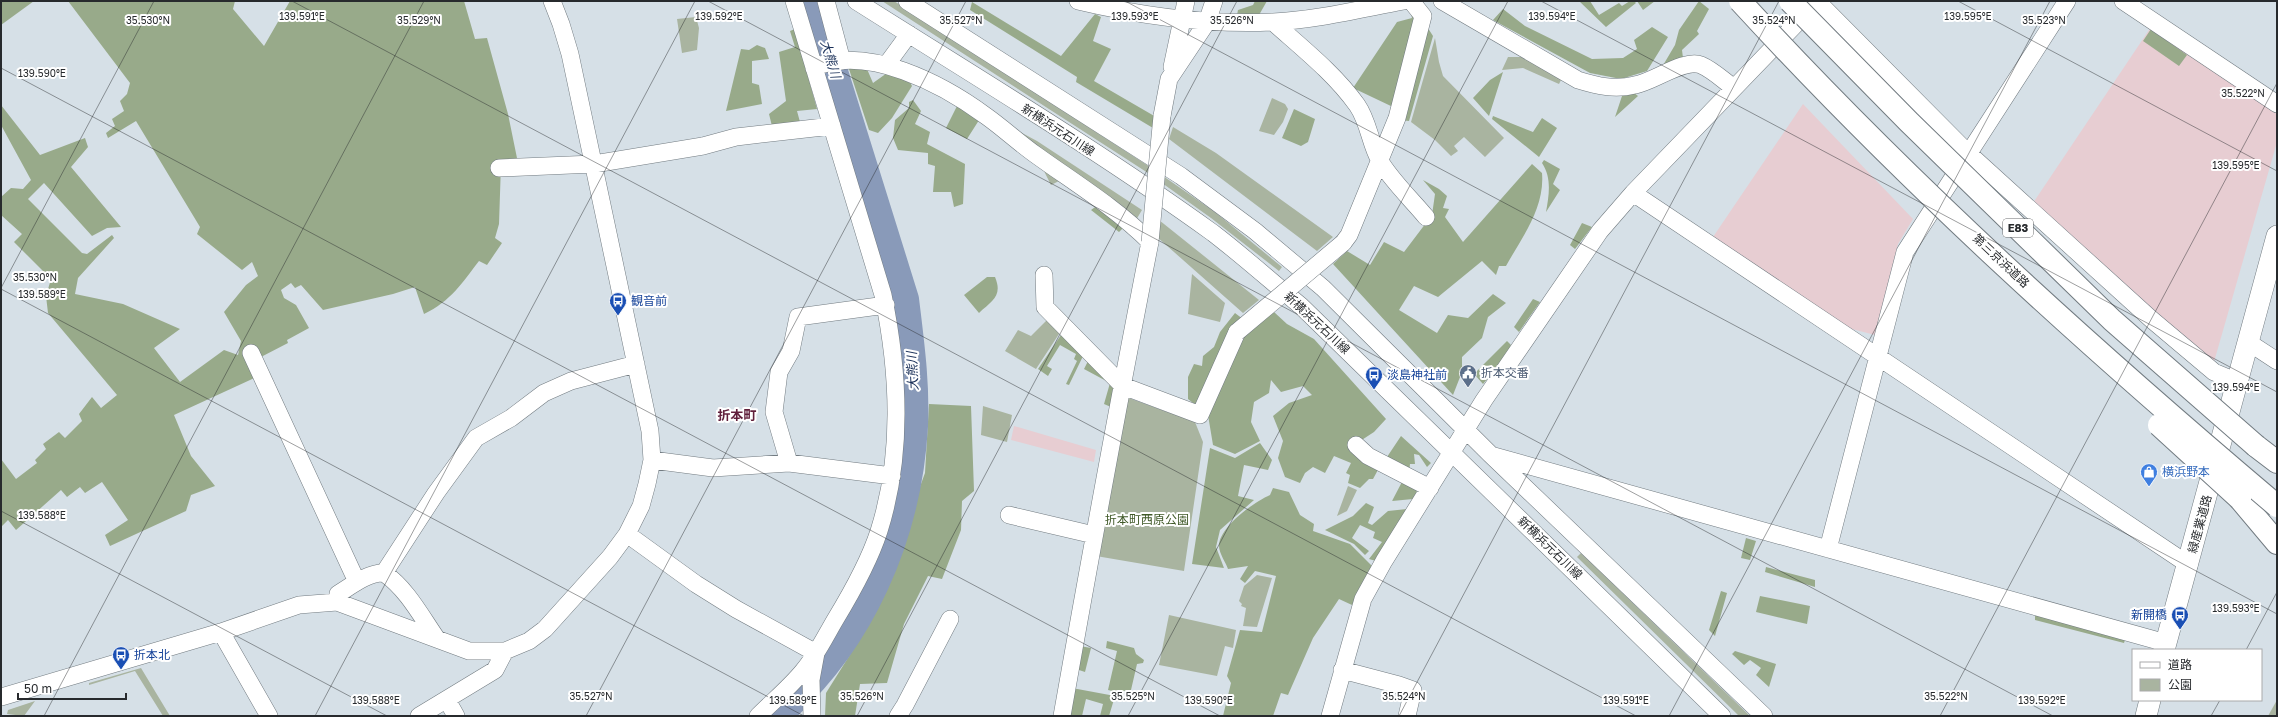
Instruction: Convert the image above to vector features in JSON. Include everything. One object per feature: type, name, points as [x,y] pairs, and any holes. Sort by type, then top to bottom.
[{"type":"highway","name":"第三京浜道路","points":[[1740,1],[1788,54],[1884,150],[2072,327],[2176,421],[2277,506]]},
{"type":"highway","name":"E83","points":[[1790,1],[1909,122],[2112,320],[2256,446],[2277,462]]},
{"type":"highway","points":[[1884,150],[1969,242],[2064,336],[2240,499],[2277,543]]},
{"type":"highway","points":[[2256,446],[2277,459]]},
{"type":"main road","name":"緑産業道路","points":[[2165,646],[2189,565],[2277,236]]},
{"type":"main road","points":[[2146,716],[2150,701]]},
{"type":"street","points":[[1,697],[221,632],[299,605],[337,602],[469,651],[505,651],[529,641],[545,629],[627,534],[641,506],[652,460],[650,431],[570,54],[552,1]]},
{"type":"street","points":[[758,716],[803,671],[816,653],[865,565],[879,531],[892,476],[896,386],[890,325],[886,305],[832,126],[817,67],[794,1]]},
{"type":"street","points":[[826,1],[839,61]]},
{"type":"street","name":"新横浜元石川線","points":[[856,1],[1125,173],[1213,234],[1301,306],[1722,716]]},
{"type":"street","points":[[907,1],[1181,176],[1228,210],[1323,288],[1491,455],[1764,716]]},
{"type":"street","points":[[1078,1],[1129,13],[1207,22],[1273,22],[1306,18],[1404,1]]},
{"type":"street","points":[[1062,716],[1111,440],[1123,386],[1150,242],[1162,116],[1169,79],[1184,19],[1186,1]]},
{"type":"street","points":[[1169,79],[1207,22],[1214,1]]},
{"type":"street","points":[[1044,276],[1045,307],[1123,386],[1200,415],[1237,332],[1343,242],[1349,235],[1397,118],[1423,16],[1411,1]]},
{"type":"street","points":[[1442,1],[1578,80],[1598,86],[1617,88],[1636,85],[1689,64],[1701,65],[1734,88]]},
{"type":"street","points":[[1330,716],[1342,670],[1364,599],[1466,430],[1600,231],[1633,193],[1817,1],[1968,153],[2151,319],[2214,372],[2238,382]]},
{"type":"street","points":[[1828,549],[1905,252],[2067,1]]},
{"type":"street","points":[[2123,1],[2277,104]]},
{"type":"street","points":[[1273,22],[1327,70],[1353,101],[1367,125],[1380,161],[1426,217]]},
{"type":"street","points":[[887,64],[909,34]]},
{"type":"street","points":[[817,67],[839,61],[858,60],[887,64],[927,81],[972,106],[1022,145],[1127,219],[1150,242]]},
{"type":"street","points":[[499,168],[594,164],[703,146],[736,138],[832,126]]},
{"type":"street","points":[[1633,193],[2189,565]]},
{"type":"street","points":[[789,463],[774,412],[779,372],[791,351],[798,317],[886,305]]},
{"type":"street","points":[[2248,342],[2277,361]]},
{"type":"street","points":[[251,353],[357,582]]},
{"type":"street","points":[[384,573],[436,493],[476,438],[511,418],[544,393],[571,381],[636,364]]},
{"type":"street","points":[[1356,445],[1368,456],[1430,488]]},
{"type":"street","points":[[1491,455],[1828,549],[2165,646]]},
{"type":"street","points":[[652,460],[713,468],[789,463],[892,476]]},
{"type":"street","points":[[1009,515],[1094,535]]},
{"type":"street","points":[[627,534],[696,584],[736,609],[816,653]]},
{"type":"street","points":[[337,602],[338,594],[357,582],[379,573],[384,573],[395,580],[437,639]]},
{"type":"street","points":[[898,716],[906,705],[950,619]]},
{"type":"street","points":[[221,632],[269,716]]},
{"type":"street","points":[[419,716],[495,670],[505,651]]},
{"type":"street","points":[[811,712],[811,680],[816,653]]},
{"type":"street","points":[[1342,670],[1413,690],[1407,716]]},
{"type":"street","points":[[447,700],[456,716]]},
{"type":"shaded area","points":[[2151,27],[2277,111],[2277,142],[2214,362],[2167,325],[2033,203]]},
{"type":"shaded area","points":[[1803,104],[1913,219],[1898,244],[1875,335],[1848,328],[1713,237]]},
{"type":"shaded area","points":[[1014,426],[1096,450],[1094,462],[1011,440]]},
{"type":"green space","points":[[1,1],[34,1],[1,25]]},
{"type":"green space","points":[[68,1],[235,1],[233,9],[264,46],[290,1],[464,1],[475,39],[487,38],[508,114],[518,163],[501,164],[499,224],[495,238],[502,243],[487,265],[479,261],[449,297],[424,314],[415,287],[393,294],[323,310],[301,285],[295,288],[291,283],[281,290],[284,298],[296,305],[309,328],[287,340],[288,343],[259,358],[265,373],[174,415],[191,456],[215,486],[191,495],[186,511],[110,546],[105,535],[128,520],[102,482],[85,493],[80,487],[67,497],[61,490],[16,530],[8,520],[1,527],[1,459],[16,479],[37,463],[35,460],[46,449],[43,444],[59,432],[65,438],[82,421],[79,414],[92,397],[101,408],[117,395],[48,313],[46,296],[51,279],[14,242],[22,234],[1,215],[1,197],[11,188],[23,189],[31,180],[1,125],[1,105],[40,155],[85,138],[88,147],[71,167],[121,227],[107,228],[92,236],[44,183],[28,199],[82,253],[87,254],[112,235],[114,238],[78,278],[75,294],[123,304],[180,329],[154,348],[180,382],[224,350],[238,355],[241,341],[224,312],[246,285],[258,276],[252,262],[242,270],[197,234],[200,227],[136,121],[108,138],[106,133],[115,126],[112,119],[124,111],[120,101],[127,94],[130,83]]},
{"type":"green space","points":[[882,1],[894,1],[1150,167],[1215,212],[1282,267],[1279,271],[1211,218],[1148,173]]},
{"type":"green space","points":[[1255,1],[1267,1],[1259,15],[1237,15],[1238,10],[1253,5]]},
{"type":"green space","points":[[1579,1],[1590,1],[1599,15],[1619,3],[1622,6],[1630,1],[1634,1],[1636,3],[1606,27]]},
{"type":"green space","points":[[1637,1],[1655,1],[1643,10]]},
{"type":"green space","points":[[1699,1],[1709,9],[1697,31],[1699,34],[1682,50],[1683,58],[1662,67],[1675,45],[1679,30]]},
{"type":"green space","points":[[972,2],[1061,56],[1095,14],[1101,17],[1093,41],[1111,49],[1094,81],[1156,117],[1153,128],[1076,82],[1077,77],[970,10]]},
{"type":"green space","points":[[1503,9],[1525,26],[1592,59],[1623,58],[1637,49],[1634,40],[1652,27],[1668,37],[1647,71],[1621,79],[1590,73],[1493,20]]},
{"type":"green space","points":[[1410,10],[1418,18],[1393,107],[1353,88],[1397,22],[1412,18]]},
{"type":"green space","points":[[696,17],[699,28],[697,50],[682,53],[677,19]]},
{"type":"green space","points":[[1424,22],[1433,36],[1409,121],[1400,120]]},
{"type":"green space","points":[[795,29],[817,109],[797,111],[800,122],[772,126],[769,114],[786,101],[779,52],[795,47],[790,31]]},
{"type":"green space","points":[[2151,29],[2187,55],[2179,66],[2143,41]]},
{"type":"green space","points":[[1435,38],[1443,76],[1504,138],[1485,157],[1464,137],[1454,146],[1458,151],[1451,156],[1435,140],[1411,122]]},
{"type":"green space","points":[[757,45],[765,48],[769,59],[752,61],[752,83],[759,85],[762,104],[726,111],[741,49],[749,50]]},
{"type":"green space","points":[[1508,57],[1521,57],[1563,76],[1559,84],[1523,68],[1502,70]]},
{"type":"green space","points":[[848,66],[867,69],[873,83],[887,73],[910,82],[912,86],[892,118],[878,133],[869,130]]},
{"type":"green space","points":[[1503,72],[1489,116],[1473,98],[1490,80]]},
{"type":"green space","points":[[1633,92],[1638,96],[1615,117],[1622,96]]},
{"type":"green space","points":[[1272,98],[1285,104],[1288,109],[1283,122],[1274,135],[1259,131]]},
{"type":"green space","points":[[913,100],[921,111],[915,124],[930,132],[927,144],[965,164],[963,204],[954,207],[951,192],[933,192],[935,166],[928,164],[928,153],[898,150],[893,138],[895,120],[909,108],[909,102]]},
{"type":"green space","points":[[958,104],[981,117],[967,139],[946,128]]},
{"type":"green space","points":[[1294,109],[1315,119],[1308,142],[1301,146],[1282,138]]},
{"type":"green space","points":[[1493,116],[1533,132],[1542,118],[1557,128],[1539,157],[1492,119]]},
{"type":"green space","points":[[1007,125],[1037,141],[1142,210],[1136,220]]},
{"type":"green space","points":[[1173,127],[1216,153],[1333,237],[1317,251],[1169,139]]},
{"type":"green space","points":[[1544,160],[1560,169],[1553,184],[1560,190],[1546,212],[1549,187],[1547,175],[1542,163]]},
{"type":"green space","points":[[1532,164],[1542,173],[1540,198],[1531,222],[1506,266],[1499,266],[1496,275],[1482,261],[1438,297],[1414,286],[1399,310],[1437,333],[1448,315],[1468,318],[1493,294],[1506,303],[1488,317],[1482,338],[1462,357],[1462,372],[1453,395],[1333,264],[1347,251],[1370,265],[1384,242],[1404,252],[1432,215],[1435,194],[1423,180],[1439,189],[1447,196],[1443,208],[1449,209],[1445,217],[1463,242]]},
{"type":"green space","points":[[1046,168],[1061,180],[1051,185],[1044,171]]},
{"type":"green space","points":[[1098,205],[1126,225],[1119,232],[1091,210]]},
{"type":"green space","points":[[1159,220],[1259,300],[1243,313],[1157,237]]},
{"type":"green space","points":[[1582,223],[1592,227],[1575,249],[1570,245]]},
{"type":"green space","points":[[1192,274],[1225,303],[1220,322],[1188,314]]},
{"type":"green space","points":[[987,277],[995,277],[998,289],[997,294],[995,298],[979,313],[964,295]]},
{"type":"green space","points":[[1533,299],[1540,302],[1519,332],[1514,327]]},
{"type":"green space","points":[[1274,312],[1287,324],[1314,339],[1386,419],[1374,432],[1351,447],[1379,468],[1373,479],[1369,479],[1360,488],[1348,483],[1350,475],[1346,473],[1351,463],[1334,456],[1325,473],[1313,467],[1305,473],[1300,483],[1285,477],[1278,458],[1283,441],[1273,416],[1289,403],[1312,395],[1303,386],[1281,392],[1271,380],[1269,393],[1254,402],[1251,422],[1260,441],[1235,454],[1213,445],[1208,415],[1188,399],[1188,377],[1194,364],[1202,366],[1203,356],[1214,347],[1220,332],[1235,313],[1252,326]]},
{"type":"green space","points":[[1048,319],[1061,331],[1036,369],[1005,351],[1018,330],[1031,336]]},
{"type":"green space","points":[[1061,335],[1084,354],[1069,385],[1066,384],[1077,361],[1074,359],[1076,354],[1060,345],[1047,366],[1052,369],[1048,376],[1038,369]]},
{"type":"green space","points":[[1507,341],[1511,345],[1503,360],[1483,384],[1474,374]]},
{"type":"green space","points":[[1089,359],[1117,385],[1111,407],[1104,404],[1110,383],[1084,369]]},
{"type":"green space","name":"折本町西原公園","points":[[1126,397],[1195,422],[1203,442],[1184,571],[1096,556]]},
{"type":"green space","points":[[929,404],[971,406],[974,491],[962,501],[961,530],[942,579],[928,576],[904,624],[887,683],[860,684],[855,716],[825,716],[826,693],[871,621],[925,473]]},
{"type":"green space","points":[[983,406],[1012,415],[1007,442],[981,435]]},
{"type":"green space","points":[[1401,436],[1431,463],[1427,467],[1419,455],[1414,454],[1415,464],[1410,464],[1409,473],[1385,460]]},
{"type":"green space","points":[[1260,443],[1272,460],[1268,470],[1244,465],[1238,496],[1254,500],[1220,530],[1216,547],[1224,568],[1192,564],[1210,448],[1235,458]]},
{"type":"green space","points":[[1403,480],[1419,487],[1413,499],[1392,501]]},
{"type":"green space","points":[[1348,486],[1357,490],[1347,511],[1337,516]]},
{"type":"green space","points":[[1273,488],[1289,492],[1300,515],[1314,524],[1313,531],[1350,544],[1372,566],[1352,605],[1339,599],[1313,638],[1288,695],[1281,693],[1273,716],[1223,716],[1231,683],[1227,676],[1240,630],[1262,632],[1276,576],[1255,571],[1245,583],[1240,579],[1248,566],[1228,569],[1221,555],[1219,546],[1225,531],[1231,523],[1255,503],[1270,495]]},
{"type":"green space","points":[[1366,503],[1374,507],[1368,523],[1372,525],[1388,511],[1407,509],[1376,561],[1369,559],[1382,542],[1373,538],[1375,532],[1360,525],[1352,538],[1369,551],[1365,555],[1354,544],[1325,530],[1353,516]]},
{"type":"green space","points":[[1746,538],[1756,541],[1750,560],[1741,558]]},
{"type":"green space","points":[[1581,553],[1750,716],[1739,716],[1577,557]]},
{"type":"green space","points":[[1766,567],[1815,580],[1815,587],[1765,572]]},
{"type":"green space","points":[[1257,575],[1272,578],[1257,627],[1243,626],[1246,608],[1241,606],[1242,604],[1239,601],[1244,586]]},
{"type":"green space","points":[[1721,591],[1727,593],[1715,636],[1709,630]]},
{"type":"green space","points":[[1760,596],[1810,606],[1807,624],[1756,612]]},
{"type":"green space","points":[[2035,613],[2126,637],[2124,643],[2035,620]]},
{"type":"green space","points":[[1169,615],[1236,630],[1233,648],[1225,646],[1217,676],[1159,665]]},
{"type":"green space","points":[[1107,641],[1134,648],[1136,654],[1144,660],[1143,663],[1137,664],[1131,690],[1117,692],[1108,690],[1117,651],[1106,648]]},
{"type":"green space","points":[[1080,646],[1091,648],[1085,672],[1076,669]]},
{"type":"green space","points":[[1735,651],[1776,664],[1769,687],[1756,675],[1761,668],[1750,660],[1744,665],[1732,654]]},
{"type":"green space","points":[[141,668],[170,716],[163,716],[135,671],[89,685],[89,683]]},
{"type":"green space","points":[[1072,688],[1115,696],[1109,716],[1100,716],[1103,704],[1086,699],[1082,716],[1067,716]]},
{"type":"green space","points":[[2277,700],[2277,716],[2268,716]]},
{"type":"green space","points":[[35,701],[24,716],[7,714],[8,710]]},
{"type":"waterway","name":"大熊川","points":[[778,716],[808,687],[834,656],[857,621],[876,585],[891,547],[903,507],[911,467],[915,426],[912,346],[906,299],[813,1]]},
{"type":"place","name":"観音前","points":[[618,316]]},
{"type":"place","name":"折本交番","points":[[1468,388]]},
{"type":"place","name":"淡島神社前","points":[[1374,390]]},
{"type":"place","name":"横浜野本","points":[[2149,487]]},
{"type":"place","name":"新開橋","points":[[2180,630]]},
{"type":"place","name":"折本北","points":[[121,670]]},
{"type":"district","name":"折本町","points":[[737,415]]}]
